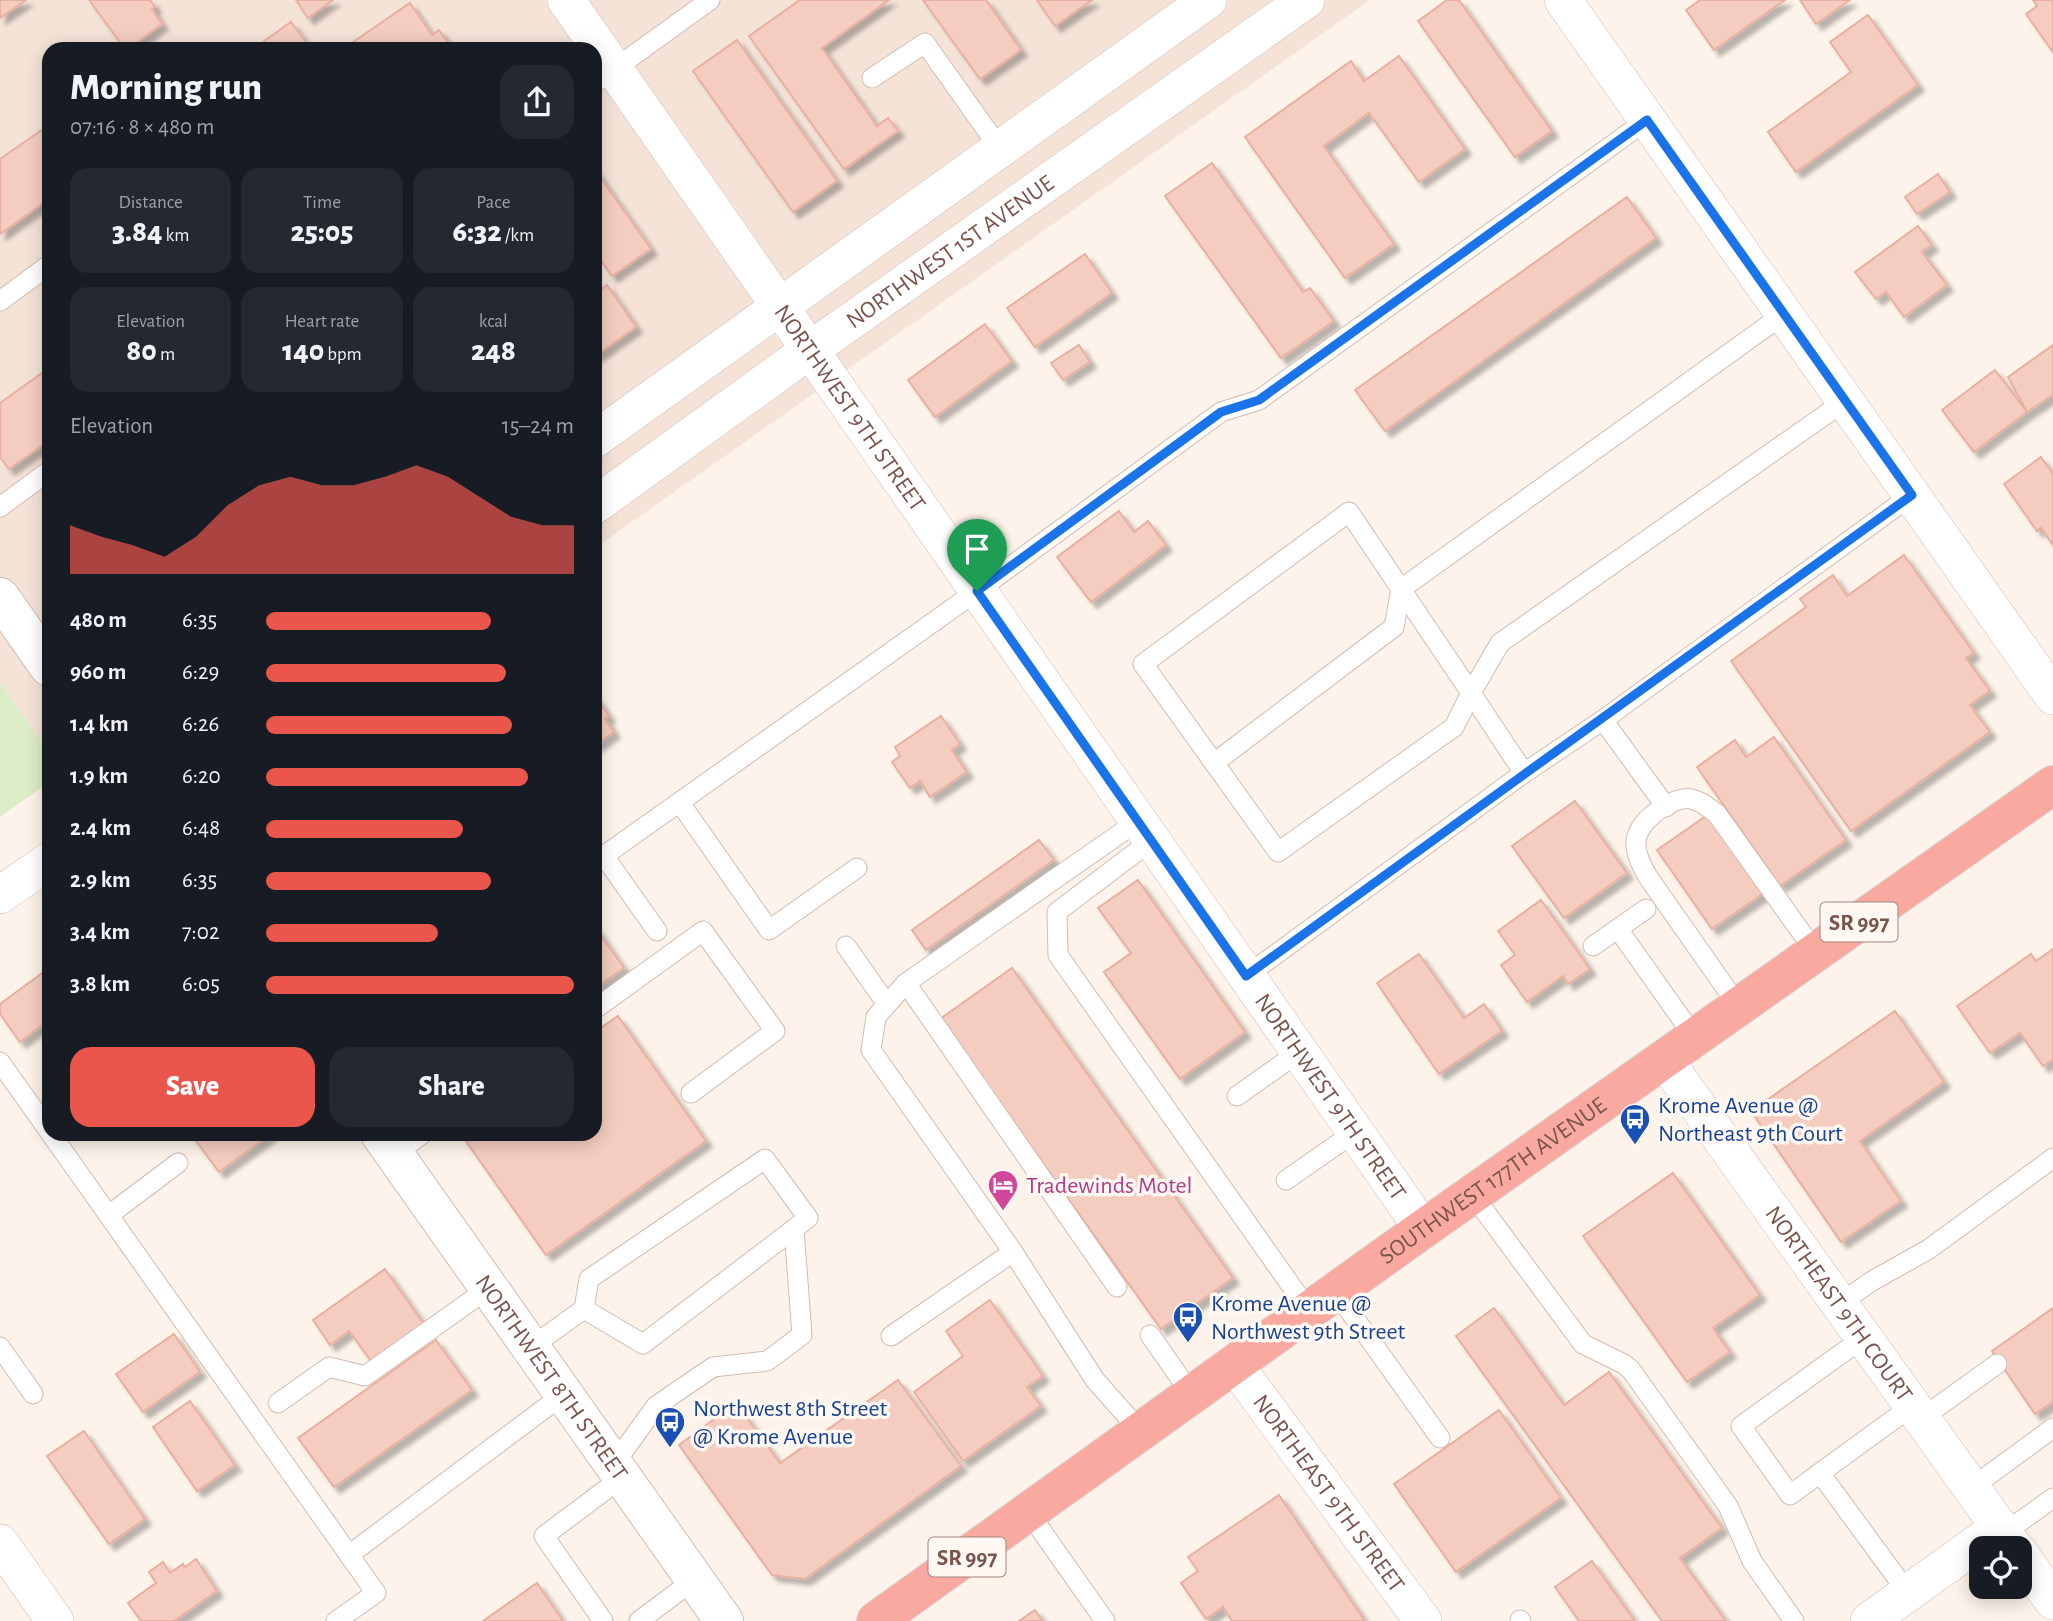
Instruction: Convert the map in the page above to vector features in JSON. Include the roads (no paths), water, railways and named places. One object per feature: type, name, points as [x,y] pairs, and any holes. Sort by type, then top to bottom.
[{"type":"highway","name":"SR 997","points":[[1680,1049],[2053,785]]},
{"type":"highway","name":"SOUTHWEST 177TH AVENUE","points":[[876,1621],[1472,1194],[1680,1049]]},
{"type":"street","name":"NORTHWEST 9TH STREET","points":[[566,0],[588,42]]},
{"type":"street","points":[[602,434],[1208,0]]},
{"type":"street","name":"NORTHWEST 1ST AVENUE","points":[[602,500],[1306,0]]},
{"type":"street","points":[[1563,0],[2053,696]]},
{"type":"street","name":"NORTHWEST 9TH STREET","points":[[605,76],[780,307],[1423,1229]]},
{"type":"street","points":[[0,597],[42,657]]},
{"type":"street","points":[[0,895],[42,866]]},
{"type":"street","name":"NORTHEAST 9TH COURT","points":[[1680,1049],[1839,1304],[2006,1536]]},
{"type":"street","name":"NORTHWEST 8TH STREET","points":[[399,1141],[489,1288],[724,1621]]},
{"type":"street","name":"NORTHEAST 9TH STREET","points":[[1235,1364],[1423,1621]]},
{"type":"street","points":[[0,1543],[55,1621]]},
{"type":"street","points":[[1869,1621],[1908,1593],[1969,1562]]},
{"type":"street","name":"NORTHEAST 9TH COURT","points":[[2032,1570],[2051,1595]]},
{"type":"lane","points":[[605,76],[710,0]]},
{"type":"lane","points":[[872,79],[925,43],[1000,149]]},
{"type":"lane","points":[[602,857],[977,591],[1221,412],[1259,400],[1647,120]]},
{"type":"lane","points":[[0,301],[42,270]]},
{"type":"lane","points":[[1214,763],[1394,627],[1401,589],[1784,314]]},
{"type":"lane","points":[[1524,773],[1471,693],[1349,512],[1143,664],[1278,852],[1454,727],[1471,693],[1500,643],[1845,401]]},
{"type":"lane","points":[[0,507],[42,476]]},
{"type":"lane","points":[[1246,976],[1912,495]]},
{"type":"lane","points":[[1603,720],[1666,807]]},
{"type":"lane","points":[[1739,1007],[1638,859],[1636,840],[1644,823],[1666,807],[1684,798],[1697,801],[1717,814],[1816,953]]},
{"type":"lane","points":[[680,803],[769,930],[857,868]]},
{"type":"lane","points":[[1141,1432],[1095,1380],[1013,1252],[872,1050],[876,1017],[906,984],[1145,831]]},
{"type":"lane","points":[[1145,831],[1057,912],[1058,955],[1322,1302],[1440,1438]]},
{"type":"lane","points":[[602,863],[657,931]]},
{"type":"lane","points":[[1593,946],[1646,909]]},
{"type":"lane","points":[[1618,929],[1680,1049]]},
{"type":"lane","points":[[602,1004],[703,931],[775,1031],[691,1093]]},
{"type":"lane","points":[[846,946],[886,1003]]},
{"type":"lane","points":[[906,984],[1117,1287]]},
{"type":"lane","points":[[1237,1096],[1299,1052]]},
{"type":"lane","points":[[0,1062],[42,1121]]},
{"type":"lane","points":[[1286,1180],[1355,1132]]},
{"type":"lane","points":[[56,1141],[376,1593],[336,1621]]},
{"type":"lane","points":[[1839,1304],[1872,1281],[1929,1249],[2053,1158]]},
{"type":"lane","points":[[531,1347],[584,1309],[589,1279],[765,1159],[807,1218],[643,1344],[584,1309]]},
{"type":"lane","points":[[109,1215],[178,1163]]},
{"type":"lane","points":[[1472,1194],[1583,1344],[1631,1370],[1728,1506],[1752,1561],[1794,1621]]},
{"type":"lane","points":[[603,1621],[544,1536],[619,1470],[656,1406],[713,1367],[767,1361],[802,1335],[794,1229]]},
{"type":"lane","points":[[891,1336],[1013,1252]]},
{"type":"lane","points":[[278,1404],[329,1367],[365,1376],[489,1288]]},
{"type":"lane","points":[[1150,1335],[1192,1395]]},
{"type":"lane","points":[[1863,1338],[1741,1426],[1790,1496],[1821,1473],[1997,1364]]},
{"type":"lane","points":[[0,1347],[33,1394]]},
{"type":"lane","points":[[349,1555],[564,1394]]},
{"type":"lane","points":[[1971,1488],[2053,1428]]},
{"type":"lane","points":[[1821,1473],[1908,1593]]},
{"type":"lane","points":[[2015,1536],[2053,1498]]},
{"type":"lane","points":[[1029,1513],[1105,1621]]},
{"type":"lane","points":[[639,1621],[695,1579]]},
{"type":"place","name":"Krome Avenue @ Northeast 9th Court","points":[[1635,1146]]},
{"type":"place","name":"Tradewinds Motel","points":[[1003,1212]]},
{"type":"place","name":"Krome Avenue @ Northwest 9th Street","points":[[1188,1344]]},
{"type":"place","name":"Northwest 8th Street @ Krome Avenue","points":[[670,1449]]}]
